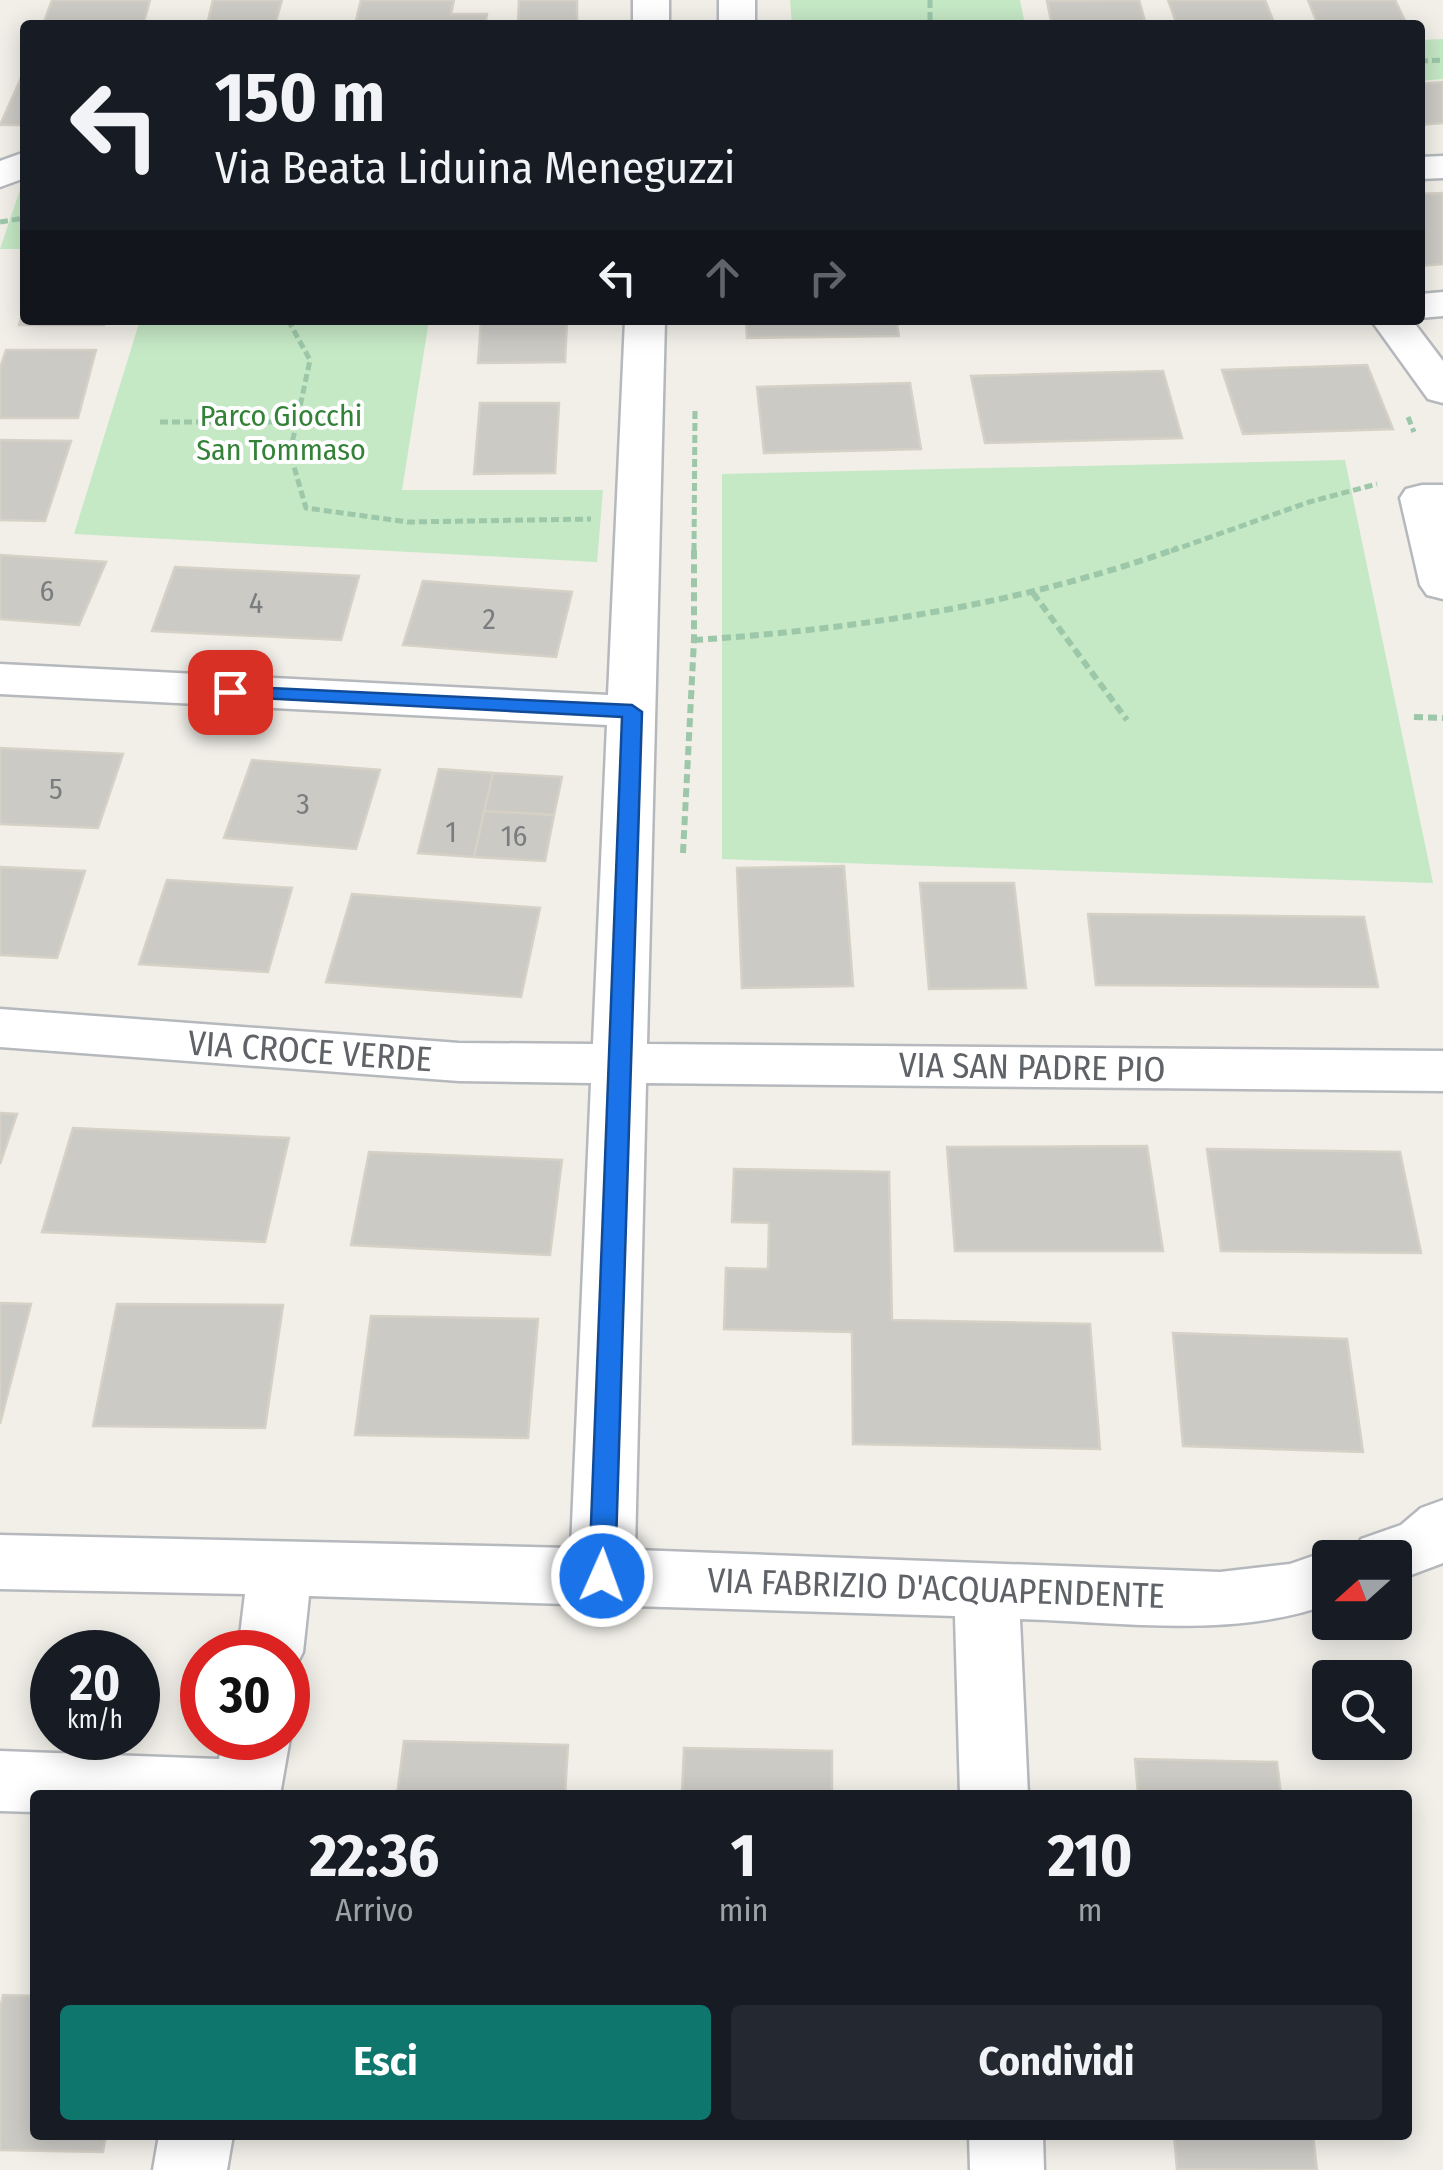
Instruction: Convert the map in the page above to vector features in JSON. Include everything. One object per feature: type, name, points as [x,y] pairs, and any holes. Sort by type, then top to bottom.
[{"type":"street","points":[[602,1576],[645,325]]},
{"type":"street","points":[[1395,325],[1443,390]]},
{"type":"street","points":[[1443,498],[1422,498],[1443,584]]},
{"type":"street","points":[[0,679],[632,712]]},
{"type":"street","name":"VIA CROCE VERDE","points":[[0,1028],[459,1062],[621,1065]]},
{"type":"street","name":"VIA SAN PADRE PIO","points":[[621,1065],[1443,1071]]},
{"type":"street","points":[[1412,1548],[1443,1526]]},
{"type":"street","name":"VIA FABRIZIO D'ACQUAPENDENTE","points":[[0,1562],[282,1566],[1220,1599],[1290,1591],[1312,1583]]},
{"type":"street","points":[[273,1630],[282,1566]]},
{"type":"street","points":[[987,1591],[994,1790]]},
{"type":"street","points":[[0,1781],[250,1774]]},
{"type":"street","points":[[190,2170],[195,2140]]},
{"type":"street","points":[[1006,2140],[1007,2170]]},
{"type":"path","points":[[291,325],[310,360],[290,453],[306,508],[408,522],[606,519]]},
{"type":"path","points":[[160,422],[295,422]]},
{"type":"path","points":[[683,862],[694,640],[695,456]]},
{"type":"path","points":[[694,640],[873,624],[962,610],[1109,572],[1390,481]]},
{"type":"path","points":[[1033,592],[1127,720]]},
{"type":"path","points":[[1414,717],[1443,718]]},
{"type":"green space","points":[[790,0],[1020,0],[1024,20],[792,20]]},
{"type":"green space","points":[[1443,39],[1443,79],[1425,81],[1425,40]]},
{"type":"green space","points":[[20,190],[20,249],[0,249]]},
{"type":"green space","name":"Parco Giocchi San Tommaso","points":[[138,325],[428,325],[402,490],[603,490],[597,562],[74,534]]},
{"type":"green space","points":[[1345,460],[1433,883],[722,859],[722,474]]},
{"type":"building","points":[[52,0],[150,0],[144,20],[45,20]]},
{"type":"building","points":[[213,0],[282,0],[276,20],[208,20]]},
{"type":"building","points":[[361,0],[454,0],[451,14],[487,14],[486,20],[356,20]]},
{"type":"building","points":[[519,0],[577,0],[577,20],[518,20]]},
{"type":"building","points":[[1139,0],[1145,20],[1051,20],[1047,1]]},
{"type":"building","points":[[1168,0],[1265,0],[1273,20],[1175,20]]},
{"type":"building","points":[[1308,0],[1395,0],[1405,20],[1316,20]]},
{"type":"building","points":[[20,80],[20,125],[0,125]]},
{"type":"building","points":[[1443,82],[1443,123],[1425,125],[1425,84]]},
{"type":"building","points":[[1443,193],[1443,264],[1425,266],[1425,194]]},
{"type":"building","points":[[481,325],[567,325],[565,362],[478,363]]},
{"type":"building","points":[[746,325],[897,325],[899,336],[747,338]]},
{"type":"building","points":[[6,350],[96,350],[78,418],[0,418],[0,368]]},
{"type":"building","points":[[1367,365],[1393,429],[1243,434],[1222,370]]},
{"type":"building","points":[[1163,371],[1182,438],[985,443],[971,376]]},
{"type":"building","points":[[910,383],[921,449],[764,453],[757,387]]},
{"type":"building","points":[[480,403],[559,403],[555,473],[474,474]]},
{"type":"building","points":[[0,440],[71,441],[45,521],[0,520]]},
{"type":"building","points":[[0,555],[106,562],[79,625],[0,619]]},
{"type":"building","points":[[175,567],[359,576],[341,640],[152,631]]},
{"type":"building","points":[[423,581],[572,592],[556,657],[403,645]]},
{"type":"building","points":[[0,748],[123,754],[98,828],[0,824]]},
{"type":"building","points":[[252,760],[380,770],[356,849],[224,838]]},
{"type":"building","points":[[439,769],[493,773],[474,857],[418,853]]},
{"type":"building","points":[[493,773],[562,777],[554,815],[484,811]]},
{"type":"building","points":[[484,811],[554,815],[545,861],[474,857]]},
{"type":"building","points":[[844,866],[853,986],[742,988],[737,868]]},
{"type":"building","points":[[0,867],[85,871],[57,958],[0,955]]},
{"type":"building","points":[[167,880],[292,888],[268,972],[139,964]]},
{"type":"building","points":[[920,883],[1014,883],[1026,988],[929,989]]},
{"type":"building","points":[[352,894],[540,908],[521,997],[326,982]]},
{"type":"building","points":[[1088,914],[1364,917],[1378,987],[1096,985]]},
{"type":"building","points":[[0,1113],[17,1114],[0,1164]]},
{"type":"building","points":[[73,1128],[289,1138],[265,1242],[42,1232]]},
{"type":"building","points":[[1147,1146],[1163,1251],[955,1251],[947,1147]]},
{"type":"building","points":[[1207,1149],[1400,1152],[1421,1253],[1221,1251]]},
{"type":"building","points":[[369,1152],[562,1160],[550,1255],[351,1245]]},
{"type":"building","points":[[734,1169],[889,1172],[892,1320],[1090,1324],[1100,1449],[853,1444],[852,1332],[724,1329],[726,1268],[768,1269],[769,1223],[732,1222]]},
{"type":"building","points":[[0,1303],[31,1304],[0,1424]]},
{"type":"building","points":[[117,1304],[283,1305],[265,1428],[93,1426]]},
{"type":"building","points":[[371,1316],[538,1319],[528,1438],[355,1435]]},
{"type":"building","points":[[1173,1333],[1347,1339],[1363,1452],[1183,1446]]},
{"type":"building","points":[[404,1741],[568,1745],[565,1790],[398,1790]]},
{"type":"building","points":[[684,1748],[832,1751],[832,1790],[682,1790]]},
{"type":"building","points":[[1135,1759],[1277,1762],[1280,1790],[1138,1790]]},
{"type":"building","points":[[3,1995],[30,1996],[30,2140],[105,2140],[103,2152],[0,2150]]},
{"type":"building","points":[[1174,2140],[1314,2140],[1317,2170],[1177,2169]]},
{"type":"route","points":[[230,692],[632,712],[602,1576]]}]
